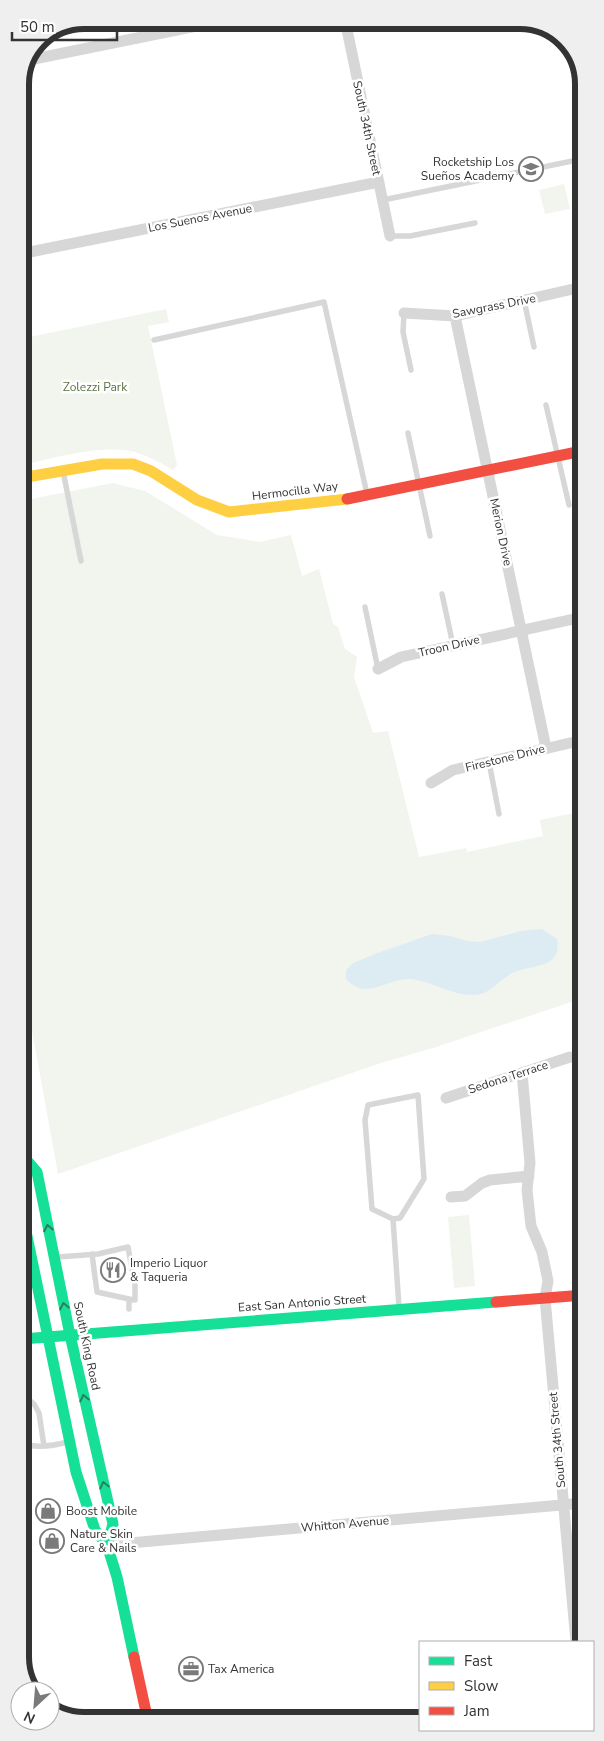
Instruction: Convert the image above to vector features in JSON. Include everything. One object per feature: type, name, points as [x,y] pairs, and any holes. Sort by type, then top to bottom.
[{"type":"street","points":[[35,59],[182,29]]},
{"type":"street","name":"South 34th Street","points":[[347,29],[390,236]]},
{"type":"street","name":"Los Suenos Avenue","points":[[29,252],[379,182]]},
{"type":"street","name":"Sawgrass Drive","points":[[404,313],[455,316],[575,289]]},
{"type":"street","name":"Merion Drive","points":[[455,316],[546,748]]},
{"type":"street","name":"Hermocilla Way","points":[[29,477],[114,462],[130,463],[145,468],[197,501],[229,512],[367,495],[575,452]]},
{"type":"street","name":"Troon Drive","points":[[378,669],[401,657],[575,619]]},
{"type":"street","name":"Firestone Drive","points":[[431,782],[453,770],[575,742]]},
{"type":"street","name":"Sedona Terrace","points":[[446,1098],[570,1057]]},
{"type":"street","name":"South 34th Street","points":[[522,1072],[530,1162],[528,1190],[531,1226],[542,1252],[548,1280],[545,1298],[575,1631]]},
{"type":"street","name":"South King Road","points":[[29,1165],[37,1172],[70,1335],[113,1524],[107,1545]]},
{"type":"street","points":[[451,1197],[465,1196],[482,1183],[490,1180],[529,1176]]},
{"type":"street","name":"South King Road","points":[[29,1263],[48,1337],[76,1472],[95,1530],[107,1545],[117,1577],[146,1712]]},
{"type":"street","name":"East San Antonio Street","points":[[29,1338],[575,1296]]},
{"type":"street","name":"Whitton Avenue","points":[[107,1545],[575,1503]]},
{"type":"lane","points":[[382,200],[575,160]]},
{"type":"lane","points":[[390,236],[410,236],[475,223]]},
{"type":"lane","points":[[524,300],[534,347]]},
{"type":"lane","points":[[154,340],[324,302],[367,495]]},
{"type":"lane","points":[[404,313],[403,332],[411,370]]},
{"type":"lane","points":[[546,405],[569,505]]},
{"type":"lane","points":[[408,433],[430,536]]},
{"type":"lane","points":[[63,471],[81,561]]},
{"type":"lane","points":[[442,594],[453,645]]},
{"type":"lane","points":[[365,607],[378,669]]},
{"type":"lane","points":[[489,762],[499,814]]},
{"type":"lane","points":[[418,1095],[424,1179],[400,1218],[393,1219],[372,1209],[365,1120],[368,1105],[418,1095]]},
{"type":"lane","points":[[393,1219],[399,1309]]},
{"type":"lane","points":[[54,1257],[92,1254],[128,1247],[135,1285],[135,1300],[97,1292],[92,1254]]},
{"type":"lane","points":[[129,1300],[129,1309]]},
{"type":"lane","points":[[29,1400],[39,1413],[44,1446]]},
{"type":"lane","points":[[29,1445],[53,1446],[70,1442]]},
{"type":"green space","points":[[564,184],[570,209],[545,214],[539,190]]},
{"type":"green space","name":"Zolezzi Park","points":[[166,309],[169,322],[148,326],[177,465],[173,470],[135,452],[121,450],[77,453],[29,463],[29,337]]},
{"type":"green space","points":[[113,483],[145,491],[217,535],[260,542],[291,535],[302,576],[319,569],[333,624],[338,627],[345,649],[357,657],[354,677],[373,733],[388,731],[419,857],[466,848],[467,852],[543,836],[540,820],[575,813],[575,1001],[433,1048],[381,1063],[58,1174],[29,1014],[29,499]]},
{"type":"green space","points":[[469,1215],[475,1286],[454,1288],[448,1217]]},
{"type":"shaded area","points":[[542,929],[557,939],[558,949],[555,956],[544,964],[512,973],[484,993],[473,995],[457,993],[426,982],[410,979],[369,989],[361,989],[346,979],[346,970],[353,963],[432,934],[480,942],[521,931]]},
{"type":"traffic: fast","points":[[29,1163],[37,1172],[70,1335],[113,1524],[107,1545]]},
{"type":"traffic: fast","points":[[29,1246],[76,1472],[95,1530],[107,1545],[117,1577],[134,1657]]},
{"type":"traffic: fast","points":[[29,1338],[496,1302]]},
{"type":"traffic: slow","points":[[29,477],[102,464],[133,464],[151,471],[197,500],[229,512],[347,499]]},
{"type":"traffic: jam","points":[[347,499],[575,452]]},
{"type":"traffic: jam","points":[[496,1302],[575,1296]]},
{"type":"traffic: jam","points":[[134,1657],[146,1712]]},
{"type":"place","name":"Rocketship Los Sueños Academy","points":[[531,169]]},
{"type":"place","name":"Imperio Liquor & Taqueria","points":[[113,1270]]},
{"type":"place","name":"Boost Mobile","points":[[48,1511]]},
{"type":"place","name":"Nature Skin Care & Nails","points":[[52,1541]]},
{"type":"place","name":"Tax America","points":[[191,1669]]}]
